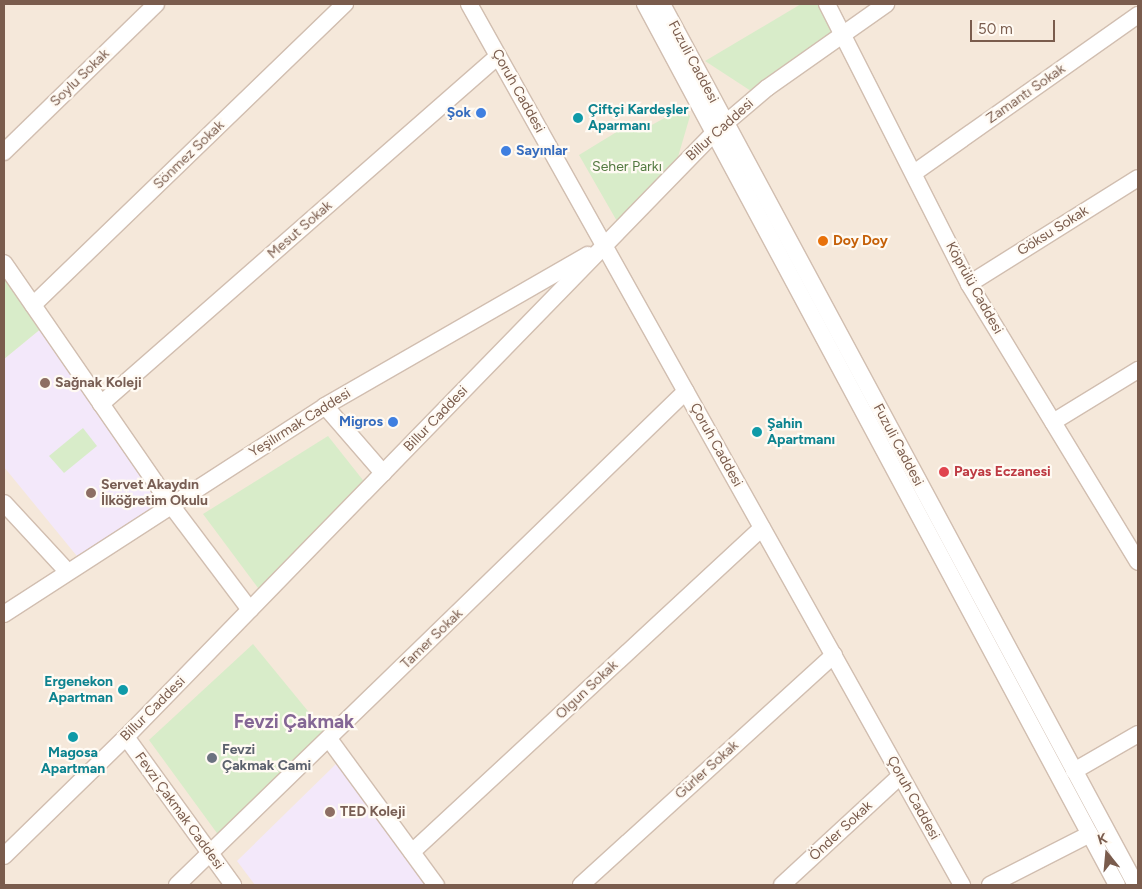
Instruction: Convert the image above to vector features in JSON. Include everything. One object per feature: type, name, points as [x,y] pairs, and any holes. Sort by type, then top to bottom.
[{"type":"street","name":"Soylu Sokak","points":[[4,152],[156,4]]},
{"type":"street","name":"Sönmez Sokak","points":[[33,306],[345,4]]},
{"type":"street","name":"Çoruh Caddesi","points":[[469,4],[962,885]]},
{"type":"street","name":"Fuzuli Caddesi","points":[[644,4],[719,128],[1136,885]]},
{"type":"street","name":"Fuzuli Caddesi","points":[[662,4],[719,128],[1117,885]]},
{"type":"street","name":"Köprülü Caddesi","points":[[827,4],[914,173],[968,284],[1053,422],[1134,543],[1138,562]]},
{"type":"street","name":"Billur Caddesi","points":[[4,856],[126,737],[719,128],[843,34],[886,4]]},
{"type":"street","name":"Zamantı Sokak","points":[[914,173],[1138,15]]},
{"type":"street","name":"Mesut Sokak","points":[[102,404],[498,56]]},
{"type":"street","name":"Göksu Sokak","points":[[968,284],[1138,178]]},
{"type":"street","name":"Yeşilırmak Caddesi","points":[[4,614],[325,406],[605,245]]},
{"type":"street","points":[[4,263],[171,505],[250,610]]},
{"type":"street","points":[[1053,422],[1138,370]]},
{"type":"street","name":"Tamer Sokak","points":[[177,885],[686,391]]},
{"type":"street","points":[[325,406],[383,473]]},
{"type":"street","points":[[4,502],[68,572]]},
{"type":"street","name":"Olgun Sokak","points":[[412,852],[762,528]]},
{"type":"street","name":"Gürler Sokak","points":[[581,885],[834,655]]},
{"type":"street","points":[[1074,771],[1138,734]]},
{"type":"street","name":"Fevzi Çakmak Caddesi","points":[[126,737],[233,885]]},
{"type":"street","points":[[329,739],[436,885]]},
{"type":"street","name":"Önder Sokak","points":[[782,885],[900,776]]},
{"type":"street","points":[[990,885],[1090,834]]},
{"type":"shaded area","points":[[4,4],[1138,4],[1138,885],[4,885]]},
{"type":"shaded area","points":[[43,327],[166,507],[81,561],[4,467],[4,359]]},
{"type":"shaded area","name":"TED Koleji","points":[[337,763],[425,885],[255,885],[237,861]]},
{"type":"green space","points":[[801,4],[822,4],[840,35],[772,82],[751,91],[705,61]]},
{"type":"green space","name":"Seher Parkı","points":[[683,108],[690,116],[673,174],[618,223],[579,155],[628,125],[648,127]]},
{"type":"green space","points":[[4,270],[43,327],[4,359]]},
{"type":"green space","points":[[83,428],[97,446],[64,473],[49,456]]},
{"type":"green space","points":[[328,436],[370,489],[264,596],[203,514]]},
{"type":"green space","points":[[253,644],[330,738],[222,840],[149,740]]},
{"type":"place","name":"Şok","points":[[481,113]]},
{"type":"place","name":"Çiftçi Kardeşler Aparmanı","points":[[578,118]]},
{"type":"place","name":"Sayınlar","points":[[506,151]]},
{"type":"place","name":"Doy Doy","points":[[823,241]]},
{"type":"place","name":"Sağnak Koleji","points":[[45,383]]},
{"type":"place","name":"Migros","points":[[393,422]]},
{"type":"place","name":"Şahin Apartmanı","points":[[757,432]]},
{"type":"place","name":"Payas Eczanesi","points":[[944,472]]},
{"type":"place","name":"Servet Akaydın İlköğretim Okulu","points":[[91,493]]},
{"type":"place","name":"Ergenekon Apartman","points":[[123,690]]},
{"type":"place","name":"Magosa Apartman","points":[[73,737]]},
{"type":"place","name":"Fevzi Çakmak Cami","points":[[212,758]]},
{"type":"place","name":"TED Koleji","points":[[330,812]]},
{"type":"district","name":"Fevzi Çakmak","points":[[294,722]]}]
